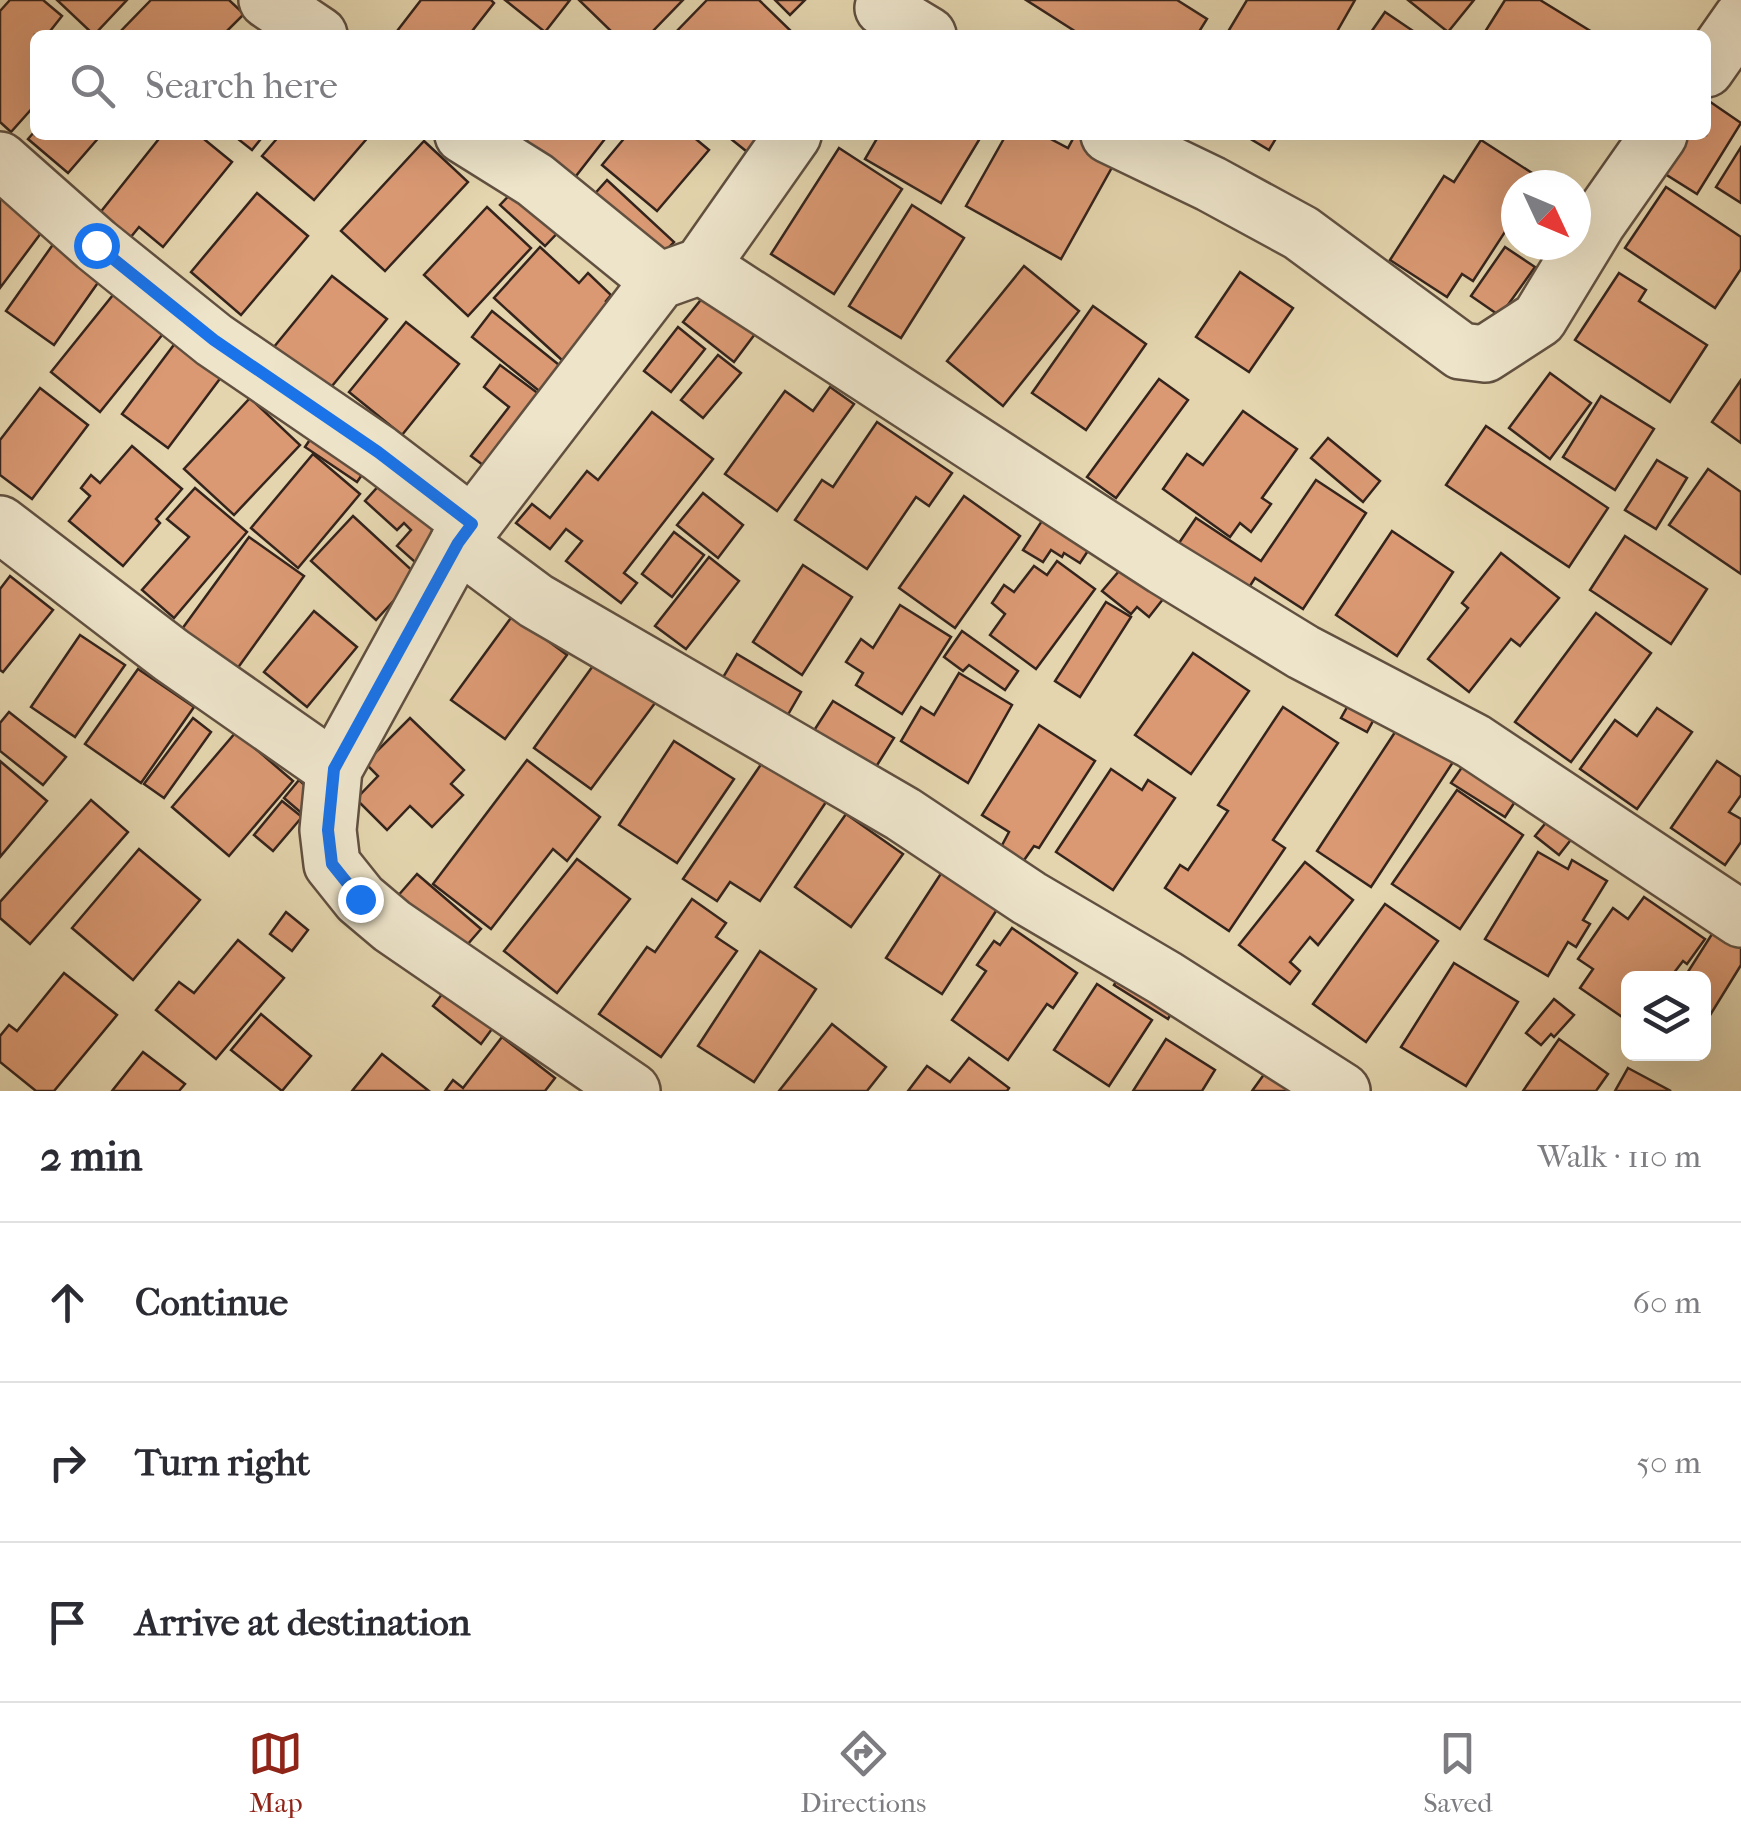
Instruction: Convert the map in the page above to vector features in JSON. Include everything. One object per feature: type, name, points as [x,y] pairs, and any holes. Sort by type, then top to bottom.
[{"type":"street","points":[[267,0],[312,30]]},
{"type":"street","points":[[1711,61],[1741,19]]},
{"type":"street","points":[[471,140],[680,274],[1303,652],[1474,741],[1741,919]]},
{"type":"street","points":[[632,1091],[392,926],[360,899],[332,864],[328,830],[334,769],[465,534],[789,140]]},
{"type":"street","points":[[1119,140],[1300,233],[1461,351],[1485,354],[1539,319],[1598,222],[1655,140]]},
{"type":"street","points":[[0,160],[96,245],[214,340],[378,452],[536,601],[903,814],[1028,898],[1165,978],[1342,1091]]},
{"type":"street","points":[[0,524],[171,655],[334,769]]},
{"type":"building","points":[[10,0],[43,0],[62,16],[51,30],[30,30],[30,111],[11,132],[0,122],[0,11]]},
{"type":"building","points":[[57,0],[127,0],[99,30],[89,30]]},
{"type":"building","points":[[151,0],[229,0],[244,14],[228,30],[122,30]]},
{"type":"building","points":[[421,0],[494,3],[473,30],[398,30]]},
{"type":"building","points":[[505,0],[570,0],[542,30]]},
{"type":"building","points":[[579,0],[683,0],[654,30],[610,30]]},
{"type":"building","points":[[707,0],[759,0],[790,30],[678,30]]},
{"type":"building","points":[[775,0],[805,0],[790,15]]},
{"type":"building","points":[[1026,0],[1177,0],[1207,19],[1200,30],[1073,30]]},
{"type":"building","points":[[1247,0],[1355,0],[1338,30],[1229,30]]},
{"type":"building","points":[[1408,0],[1474,0],[1446,30]]},
{"type":"building","points":[[1505,0],[1540,0],[1589,30],[1486,30]]},
{"type":"building","points":[[1385,12],[1412,30],[1372,30]]},
{"type":"building","points":[[1711,102],[1741,123],[1697,194],[1654,167],[1671,140],[1711,140]]},
{"type":"building","points":[[30,137],[30,140],[97,140],[68,173],[28,139]]},
{"type":"building","points":[[158,140],[205,140],[232,162],[163,247],[139,227],[126,243],[95,219]]},
{"type":"building","points":[[239,140],[260,140],[252,150]]},
{"type":"building","points":[[276,140],[366,140],[314,200],[262,156]]},
{"type":"building","points":[[527,140],[604,140],[569,185],[521,148]]},
{"type":"building","points":[[623,140],[697,140],[709,150],[657,211],[602,165]]},
{"type":"building","points":[[732,140],[763,140],[751,155]]},
{"type":"building","points":[[876,140],[979,140],[941,203],[865,159]]},
{"type":"building","points":[[1003,140],[1053,140],[1068,148],[1072,140],[1096,140],[1120,153],[1061,259],[966,206]]},
{"type":"building","points":[[1252,140],[1275,140],[1269,150]]},
{"type":"building","points":[[1481,140],[1527,170],[1501,170],[1501,238],[1473,281],[1462,274],[1447,297],[1390,260],[1444,176],[1454,182]]},
{"type":"building","points":[[424,141],[468,182],[385,271],[341,231]]},
{"type":"building","points":[[1741,147],[1741,203],[1716,187]]},
{"type":"building","points":[[839,148],[902,189],[834,294],[771,254]]},
{"type":"building","points":[[607,180],[674,242],[649,268],[583,207]]},
{"type":"building","points":[[523,181],[567,223],[545,246],[500,205]]},
{"type":"building","points":[[1666,187],[1741,237],[1741,269],[1715,308],[1625,248]]},
{"type":"building","points":[[0,189],[47,225],[0,288]]},
{"type":"building","points":[[257,193],[308,236],[241,315],[191,272]]},
{"type":"building","points":[[912,205],[964,238],[901,338],[849,306]]},
{"type":"building","points":[[487,207],[531,248],[468,316],[424,275]]},
{"type":"building","points":[[54,243],[102,277],[54,345],[6,311]]},
{"type":"building","points":[[540,247],[579,283],[588,273],[611,295],[606,301],[621,313],[563,361],[494,298]]},
{"type":"building","points":[[1501,253],[1501,260],[1524,260],[1535,267],[1500,316],[1471,296]]},
{"type":"building","points":[[1024,266],[1079,311],[1003,406],[947,361]]},
{"type":"building","points":[[1240,272],[1293,308],[1249,372],[1196,337]]},
{"type":"building","points":[[1619,273],[1646,290],[1639,301],[1707,345],[1670,402],[1575,340]]},
{"type":"building","points":[[332,276],[387,319],[323,397],[269,353]]},
{"type":"building","points":[[121,285],[171,324],[100,412],[51,372]]},
{"type":"building","points":[[704,296],[755,334],[734,362],[683,322]]},
{"type":"building","points":[[1093,306],[1146,344],[1086,430],[1032,393]]},
{"type":"building","points":[[492,311],[574,377],[553,402],[472,337]]},
{"type":"building","points":[[406,322],[459,364],[402,435],[349,392]]},
{"type":"building","points":[[678,327],[705,349],[671,392],[644,371]]},
{"type":"building","points":[[176,342],[222,376],[168,448],[122,414]]},
{"type":"building","points":[[718,355],[741,373],[703,418],[681,400]]},
{"type":"building","points":[[500,365],[555,406],[500,478],[471,456],[509,407],[484,387]]},
{"type":"building","points":[[1550,373],[1591,403],[1550,459],[1509,428]]},
{"type":"building","points":[[1159,379],[1188,400],[1116,498],[1087,477]]},
{"type":"building","points":[[1741,380],[1741,443],[1712,422]]},
{"type":"building","points":[[830,387],[854,404],[777,511],[725,474],[785,391],[813,411]]},
{"type":"building","points":[[40,388],[88,425],[32,499],[0,475],[0,440]]},
{"type":"building","points":[[1601,396],[1654,429],[1615,490],[1563,457]]},
{"type":"building","points":[[250,398],[300,445],[234,515],[184,469]]},
{"type":"building","points":[[1243,411],[1297,449],[1262,498],[1271,504],[1251,532],[1240,523],[1230,537],[1163,489],[1187,454],[1203,465]]},
{"type":"building","points":[[652,412],[713,459],[624,573],[637,583],[621,603],[566,561],[582,541],[566,529],[550,549],[516,523],[532,504],[550,518],[587,471],[598,480]]},
{"type":"building","points":[[877,422],[952,473],[929,506],[916,497],[867,569],[795,520],[822,480],[833,487]]},
{"type":"building","points":[[320,425],[373,459],[357,482],[305,447]]},
{"type":"building","points":[[1486,426],[1608,508],[1569,567],[1446,485]]},
{"type":"building","points":[[1328,438],[1380,481],[1363,502],[1311,458]]},
{"type":"building","points":[[132,446],[182,489],[156,519],[160,523],[123,566],[69,521],[90,496],[81,488],[91,475],[100,483]]},
{"type":"building","points":[[313,454],[360,494],[298,568],[251,528]]},
{"type":"building","points":[[1657,460],[1687,478],[1656,529],[1625,510]]},
{"type":"building","points":[[1708,469],[1741,492],[1741,574],[1669,525]]},
{"type":"building","points":[[384,480],[458,533],[424,570],[397,546],[411,530],[404,523],[397,530],[365,501]]},
{"type":"building","points":[[1316,480],[1366,513],[1303,609],[1255,578],[1248,589],[1179,543],[1196,518],[1261,561]]},
{"type":"building","points":[[195,488],[247,532],[174,618],[142,590],[189,537],[167,519]]},
{"type":"building","points":[[703,493],[743,525],[718,558],[677,525]]},
{"type":"building","points":[[964,496],[1020,536],[955,628],[899,588]]},
{"type":"building","points":[[1049,510],[1099,534],[1080,563],[1051,550],[1043,562],[1023,550]]},
{"type":"building","points":[[353,516],[417,575],[376,620],[311,561]]},
{"type":"building","points":[[1392,531],[1453,572],[1397,656],[1336,615]]},
{"type":"building","points":[[674,532],[704,555],[672,597],[642,574]]},
{"type":"building","points":[[1625,536],[1707,589],[1671,644],[1590,590]]},
{"type":"building","points":[[249,537],[304,576],[237,669],[182,629]]},
{"type":"building","points":[[1501,553],[1559,598],[1520,646],[1511,639],[1469,692],[1428,659],[1468,608],[1462,603]]},
{"type":"building","points":[[709,557],[739,581],[686,649],[655,626]]},
{"type":"building","points":[[1131,557],[1171,589],[1149,617],[1137,607],[1131,614],[1102,591]]},
{"type":"building","points":[[1057,561],[1095,589],[1036,669],[990,635],[1005,614],[992,603],[1004,585],[1014,592],[1034,566],[1047,575]]},
{"type":"building","points":[[803,565],[852,597],[802,675],[753,642]]},
{"type":"building","points":[[10,576],[53,610],[3,672],[0,589]]},
{"type":"building","points":[[1106,602],[1131,617],[1080,697],[1055,681]]},
{"type":"building","points":[[900,605],[951,637],[902,714],[856,685],[863,673],[846,662],[861,639],[873,648]]},
{"type":"building","points":[[314,611],[357,647],[307,707],[264,672]]},
{"type":"building","points":[[1596,613],[1651,653],[1571,762],[1515,722]]},
{"type":"building","points":[[513,615],[567,655],[505,739],[451,700]]},
{"type":"building","points":[[962,631],[1018,671],[1005,690],[969,665],[963,671],[944,657]]},
{"type":"building","points":[[80,635],[125,665],[75,737],[31,707]]},
{"type":"building","points":[[1193,653],[1249,691],[1191,774],[1135,735]]},
{"type":"building","points":[[737,654],[801,692],[786,718],[722,679]]},
{"type":"building","points":[[600,656],[658,699],[591,789],[534,748]]},
{"type":"building","points":[[138,669],[194,707],[141,783],[85,744]]},
{"type":"building","points":[[959,673],[1012,705],[968,783],[901,741],[921,707],[934,715]]},
{"type":"building","points":[[1354,695],[1379,710],[1367,732],[1341,718]]},
{"type":"building","points":[[833,701],[894,738],[874,770],[813,732]]},
{"type":"building","points":[[1283,707],[1338,743],[1273,840],[1285,848],[1229,931],[1165,888],[1180,865],[1188,870],[1228,811],[1218,805]]},
{"type":"building","points":[[1657,708],[1692,732],[1637,809],[1580,769],[1615,720],[1637,736]]},
{"type":"building","points":[[9,712],[66,757],[43,785],[0,751],[0,723]]},
{"type":"building","points":[[193,718],[211,732],[164,798],[144,784]]},
{"type":"building","points":[[410,718],[464,770],[451,784],[463,795],[432,827],[410,806],[387,830],[356,799],[378,776],[365,763]]},
{"type":"building","points":[[1403,720],[1457,756],[1371,887],[1317,851]]},
{"type":"building","points":[[1039,725],[1095,761],[1039,848],[1034,846],[1022,863],[1000,849],[1009,832],[982,815]]},
{"type":"building","points":[[236,732],[293,781],[229,856],[172,807]]},
{"type":"building","points":[[674,741],[734,779],[677,863],[619,825]]},
{"type":"building","points":[[766,757],[828,799],[760,901],[730,882],[717,901],[683,879]]},
{"type":"building","points":[[527,760],[600,817],[567,861],[553,849],[491,929],[433,884]]},
{"type":"building","points":[[1467,760],[1520,794],[1505,817],[1451,783]]},
{"type":"building","points":[[0,761],[47,801],[0,857]]},
{"type":"building","points":[[1717,761],[1741,777],[1741,795],[1729,812],[1741,819],[1741,842],[1725,865],[1671,828]]},
{"type":"building","points":[[1111,769],[1142,790],[1148,780],[1175,798],[1113,890],[1056,852]]},
{"type":"building","points":[[299,780],[320,799],[305,816],[284,798]]},
{"type":"building","points":[[1457,790],[1523,835],[1460,929],[1392,884]]},
{"type":"building","points":[[91,800],[128,832],[30,944],[0,918],[0,902]]},
{"type":"building","points":[[282,801],[302,817],[273,851],[254,835]]},
{"type":"building","points":[[846,814],[903,854],[851,927],[795,887]]},
{"type":"building","points":[[1553,814],[1577,832],[1559,855],[1535,836]]},
{"type":"building","points":[[139,849],[200,900],[133,980],[72,928]]},
{"type":"building","points":[[1538,852],[1568,869],[1572,860],[1607,881],[1583,920],[1590,924],[1576,947],[1568,942],[1548,976],[1485,939]]},
{"type":"building","points":[[577,859],[630,899],[557,993],[504,951]]},
{"type":"building","points":[[1305,862],[1353,900],[1318,945],[1310,937],[1290,962],[1300,971],[1290,984],[1239,945]]},
{"type":"building","points":[[942,872],[998,908],[942,994],[886,958]]},
{"type":"building","points":[[417,874],[481,929],[460,953],[396,898]]},
{"type":"building","points":[[1644,897],[1705,939],[1687,964],[1683,961],[1675,971],[1621,971],[1621,1016],[1580,988],[1593,969],[1578,959],[1613,908],[1628,919]]},
{"type":"building","points":[[692,899],[726,923],[716,937],[737,951],[661,1057],[599,1014],[647,947],[655,952]]},
{"type":"building","points":[[1385,904],[1438,941],[1366,1042],[1313,1004]]},
{"type":"building","points":[[286,912],[308,930],[292,951],[270,934]]},
{"type":"building","points":[[1721,920],[1741,933],[1741,965],[1711,1014],[1711,971],[1688,971]]},
{"type":"building","points":[[1012,928],[1077,973],[1053,1008],[1047,1004],[1008,1060],[952,1020],[986,971],[977,965],[994,941],[1000,945]]},
{"type":"building","points":[[238,940],[284,978],[216,1059],[156,1010],[179,982],[194,993]]},
{"type":"building","points":[[760,951],[816,989],[754,1082],[698,1046]]},
{"type":"building","points":[[1454,963],[1518,1002],[1466,1086],[1401,1047]]},
{"type":"building","points":[[1126,965],[1180,998],[1168,1019],[1114,985]]},
{"type":"building","points":[[64,973],[117,1015],[54,1091],[36,1091],[0,1062],[0,1036],[9,1025],[17,1031]]},
{"type":"building","points":[[452,981],[500,1018],[481,1044],[433,1006]]},
{"type":"building","points":[[1097,984],[1152,1020],[1109,1086],[1054,1050]]},
{"type":"building","points":[[1554,999],[1574,1015],[1541,1045],[1526,1033]]},
{"type":"building","points":[[261,1014],[311,1056],[282,1091],[231,1050]]},
{"type":"building","points":[[832,1024],[886,1067],[867,1091],[779,1091]]},
{"type":"building","points":[[502,1037],[555,1078],[545,1091],[445,1091],[453,1080],[463,1088]]},
{"type":"building","points":[[1166,1039],[1215,1070],[1202,1091],[1133,1091]]},
{"type":"building","points":[[1559,1039],[1608,1074],[1596,1091],[1523,1091]]},
{"type":"building","points":[[143,1052],[185,1084],[179,1091],[112,1091]]},
{"type":"building","points":[[382,1054],[429,1091],[352,1091]]},
{"type":"building","points":[[969,1058],[1009,1088],[1007,1091],[908,1091],[927,1066],[950,1082]]},
{"type":"building","points":[[1628,1068],[1671,1091],[1615,1091]]},
{"type":"building","points":[[1265,1073],[1291,1091],[1252,1091]]},
{"type":"route","points":[[96,245],[214,340],[378,452],[472,524],[334,769],[328,830],[332,864],[360,899]]}]
